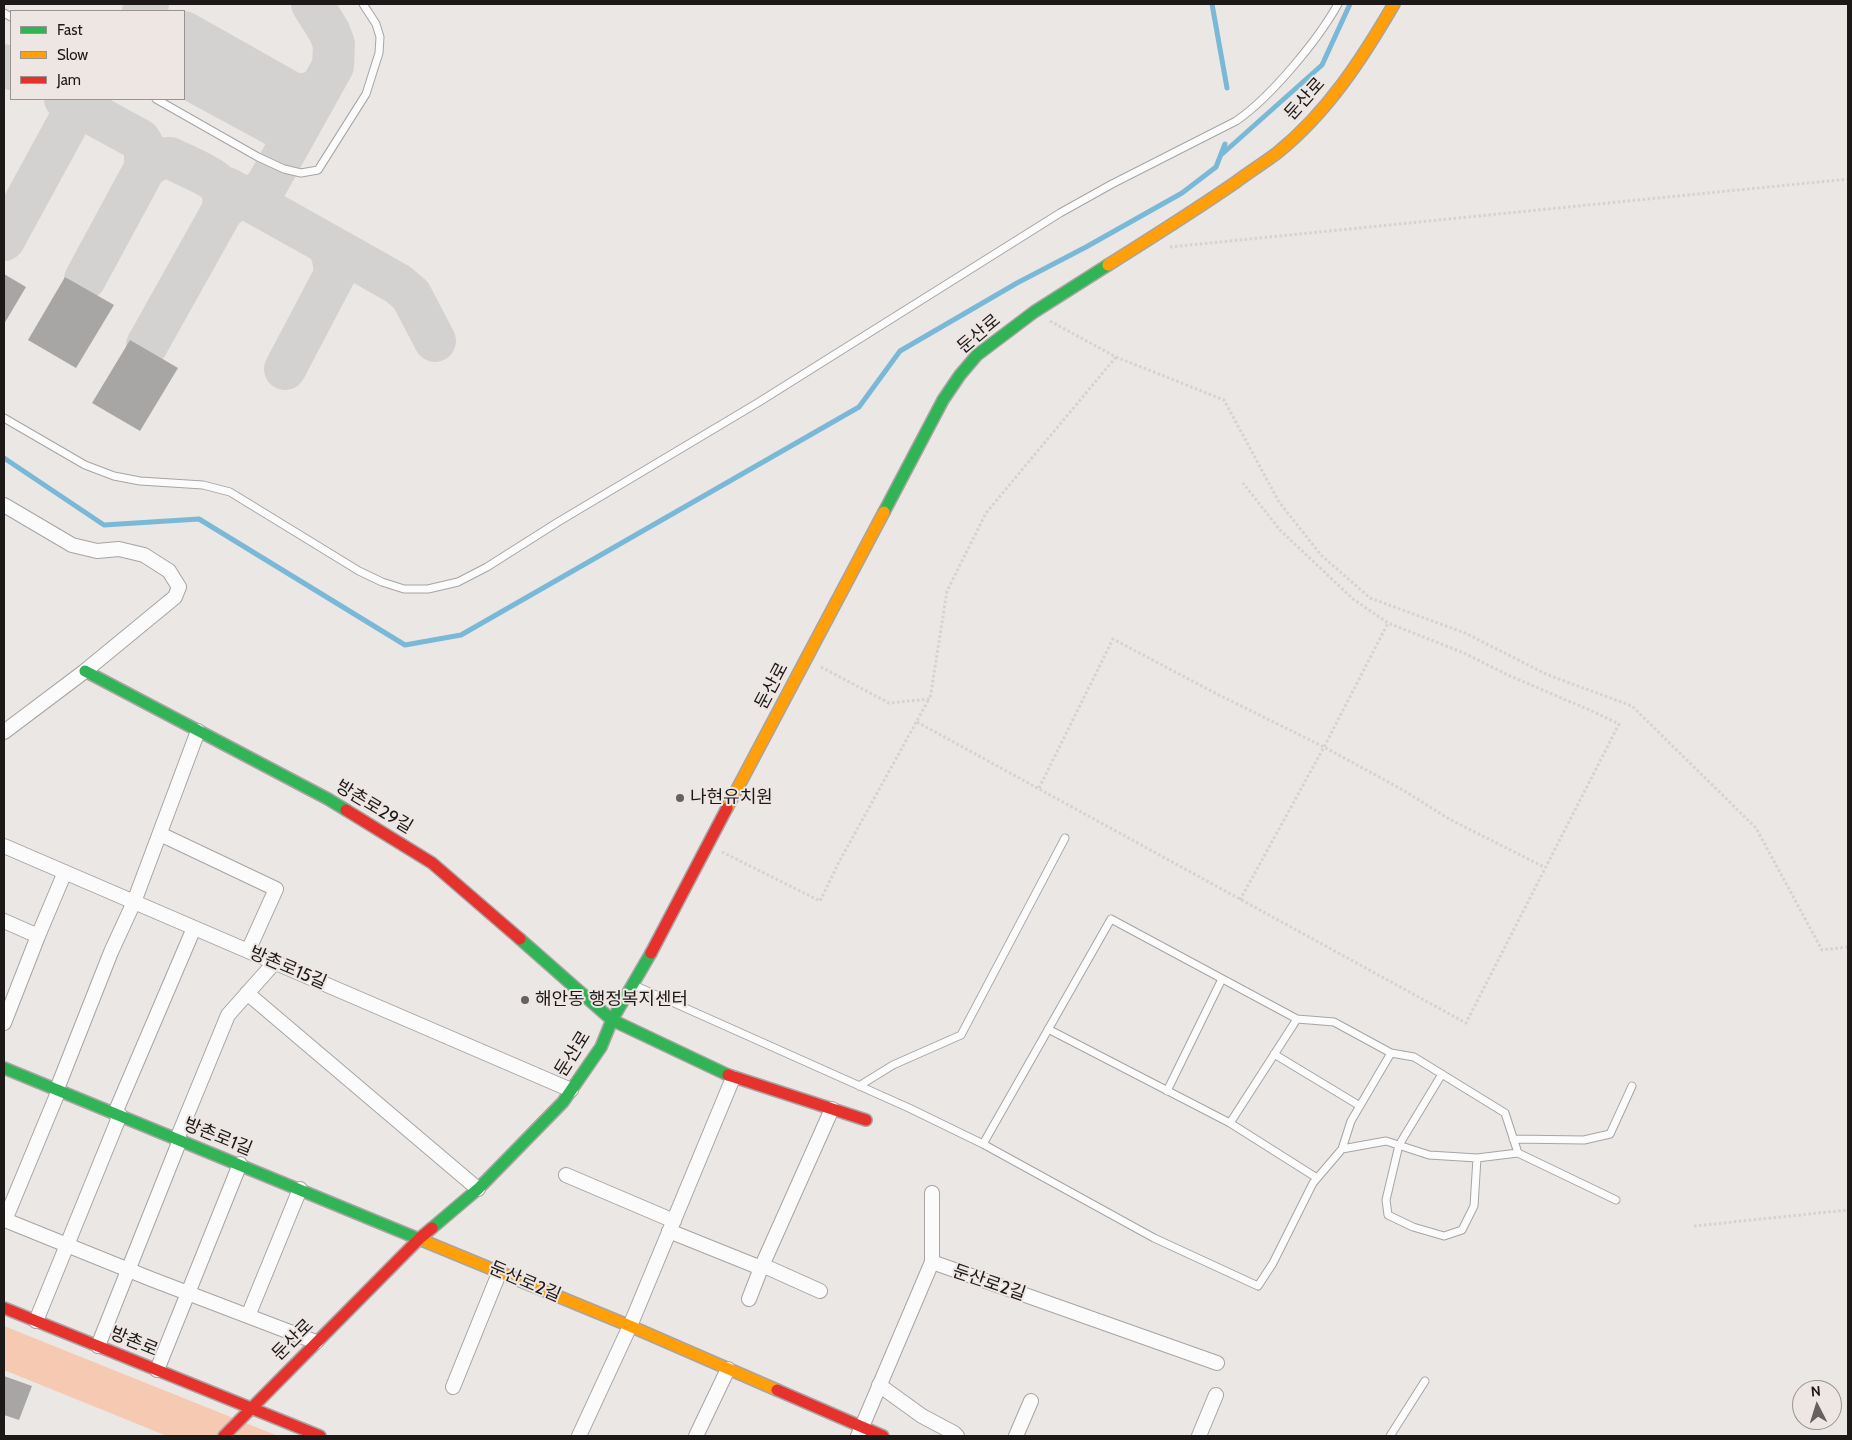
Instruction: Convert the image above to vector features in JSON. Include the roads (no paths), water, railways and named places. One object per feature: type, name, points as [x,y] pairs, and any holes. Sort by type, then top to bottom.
[{"type":"street","name":"둔산로","points":[[224,1436],[420,1238],[478,1189],[563,1102],[601,1046],[612,1020],[634,984],[943,400],[960,375],[977,355],[1034,312],[1196,210],[1277,153],[1309,123],[1336,93],[1364,54],[1394,4]]},
{"type":"street","points":[[4,506],[72,545],[98,551],[120,549],[144,555],[169,570],[179,588],[175,597],[85,671],[4,732]]},
{"type":"street","name":"방촌로29길","points":[[85,671],[328,799],[432,863],[612,1020],[733,1078]]},
{"type":"street","points":[[198,731],[134,902],[111,952],[5,1220],[127,1270],[316,1342]]},
{"type":"street","points":[[160,834],[276,889],[248,951]]},
{"type":"street","name":"방촌로15길","points":[[4,846],[571,1090]]},
{"type":"street","points":[[4,1023],[38,936],[66,872]]},
{"type":"street","points":[[4,921],[38,936]]},
{"type":"street","points":[[36,1321],[117,1114],[194,928]]},
{"type":"street","points":[[98,1346],[228,1015],[275,962]]},
{"type":"street","points":[[248,993],[478,1189]]},
{"type":"street","name":"방촌로1길","points":[[4,1068],[420,1238]]},
{"type":"street","points":[[579,1436],[630,1326],[733,1078],[866,1120]]},
{"type":"street","points":[[749,1299],[832,1110]]},
{"type":"street","points":[[157,1370],[240,1164]]},
{"type":"street","points":[[566,1175],[671,1226],[820,1291]]},
{"type":"street","points":[[248,1316],[300,1189]]},
{"type":"street","points":[[932,1193],[932,1262]]},
{"type":"street","name":"둔산로2길","points":[[420,1238],[728,1369],[859,1432],[883,1436]]},
{"type":"street","name":"둔산로2길","points":[[859,1432],[932,1262],[1216,1363]]},
{"type":"street","points":[[453,1387],[500,1271]]},
{"type":"street","name":"방촌로","points":[[4,1308],[320,1436]]},
{"type":"street","points":[[696,1436],[728,1369]]},
{"type":"street","points":[[879,1385],[922,1416],[957,1436]]},
{"type":"street","points":[[1199,1436],[1216,1395]]},
{"type":"street","points":[[1016,1436],[1031,1401]]},
{"type":"lane","points":[[158,100],[258,157],[284,169],[301,173],[318,170],[366,94],[379,53],[380,37],[376,24],[363,4]]},
{"type":"lane","points":[[4,418],[85,465],[114,476],[140,481],[203,485],[230,492],[358,571],[382,582],[404,589],[428,589],[458,582],[487,568],[558,522],[759,402],[1060,213],[1112,184],[1236,121],[1252,110],[1281,79],[1316,37],[1338,4]]},
{"type":"lane","points":[[859,1086],[893,1065],[961,1035],[1065,838]]},
{"type":"lane","points":[[983,1144],[1111,919],[1297,1020],[1334,1022],[1391,1053],[1414,1057],[1505,1113],[1518,1153]]},
{"type":"lane","points":[[1167,1091],[1222,979]]},
{"type":"lane","points":[[634,984],[983,1144],[1154,1238],[1258,1286],[1273,1263],[1317,1178],[1342,1149],[1351,1121],[1391,1053]]},
{"type":"lane","points":[[1230,1123],[1297,1020]]},
{"type":"lane","points":[[1048,1029],[1230,1123],[1317,1178]]},
{"type":"lane","points":[[1274,1054],[1360,1106]]},
{"type":"lane","points":[[1442,1074],[1399,1145],[1386,1200],[1388,1215],[1413,1227],[1444,1236],[1462,1230],[1474,1206],[1476,1158]]},
{"type":"lane","points":[[1513,1139],[1584,1140],[1610,1134],[1632,1086]]},
{"type":"lane","points":[[1342,1149],[1386,1141],[1430,1155],[1476,1158],[1518,1153],[1616,1200]]},
{"type":"lane","points":[[1390,1436],[1425,1381]]},
{"type":"waterway","points":[[1212,4],[1227,88]]},
{"type":"waterway","points":[[1221,155],[1322,65],[1350,4]]},
{"type":"waterway","points":[[4,458],[104,525],[199,519],[405,645],[461,635],[859,407],[900,351],[1017,283],[1182,193],[1216,167],[1225,144]]},
{"type":"place","name":"나현유치원","points":[[680,798]]},
{"type":"place","name":"해안동 행정복지센터","points":[[525,1000]]}]
